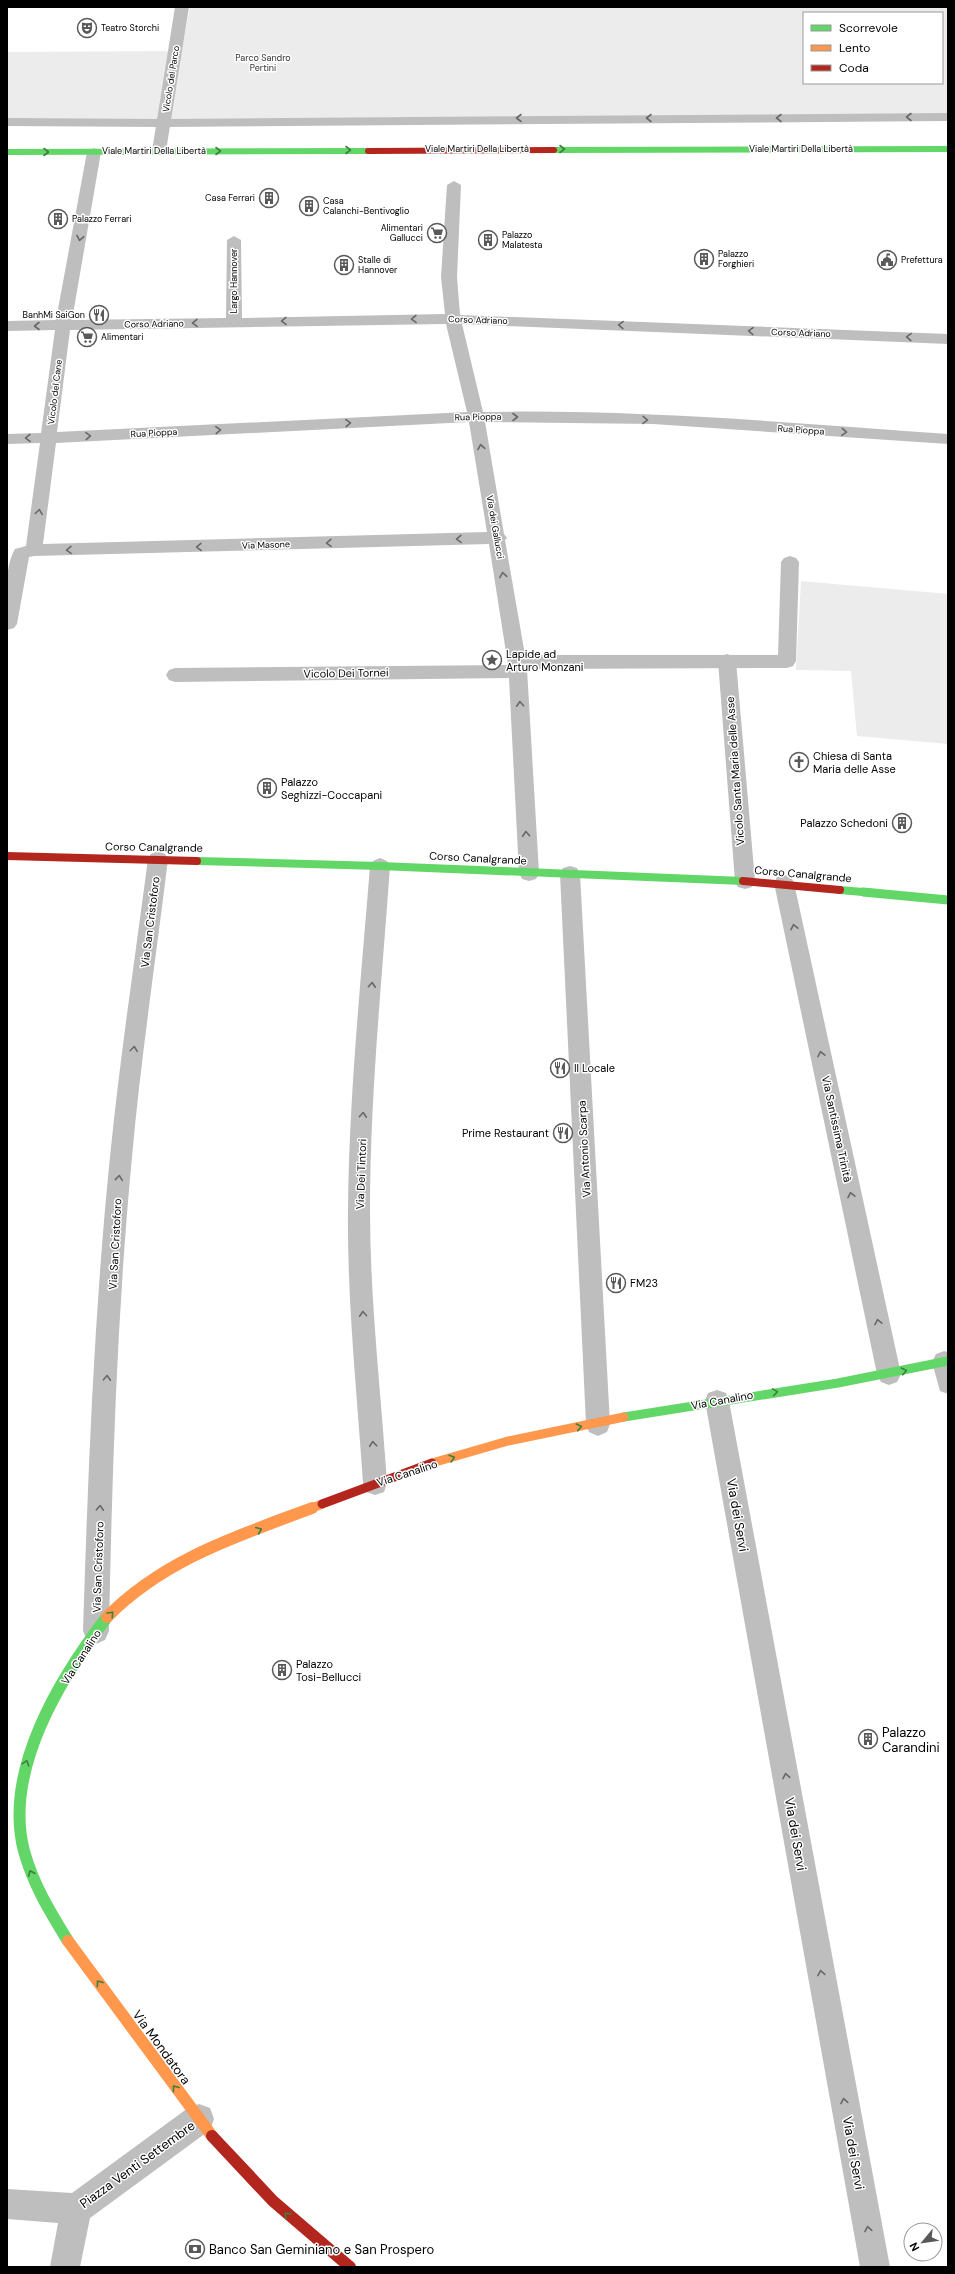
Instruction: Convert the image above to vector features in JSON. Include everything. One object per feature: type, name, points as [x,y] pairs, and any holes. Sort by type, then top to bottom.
[{"type":"street","name":"Vicolo del Parco","points":[[159,151],[182,7]]},
{"type":"street","points":[[7,122],[163,123],[480,119],[948,117]]},
{"type":"street","name":"Viale Martiri Della Libertà","points":[[7,152],[948,149]]},
{"type":"street","name":"Vicolo del Cane","points":[[34,550],[63,326],[94,152]]},
{"type":"street","name":"Via dei Gallucci","points":[[454,185],[449,277],[453,318],[476,417],[498,538],[518,667],[528,873]]},
{"type":"street","name":"Largo Hannover","points":[[234,240],[234,322]]},
{"type":"street","name":"Corso Adriano","points":[[7,326],[453,318],[948,339]]},
{"type":"street","name":"Rua Pioppa","points":[[7,439],[476,417],[557,416],[682,422],[948,439]]},
{"type":"street","name":"Via Masone","points":[[34,550],[498,538]]},
{"type":"street","points":[[8,624],[21,553],[34,550]]},
{"type":"street","points":[[518,667],[727,661],[787,661],[790,562]]},
{"type":"street","name":"Vicolo Santa Maria delle Asse","points":[[727,661],[745,881]]},
{"type":"street","name":"Vicolo Dei Tornei","points":[[175,675],[518,667]]},
{"type":"street","name":"Corso Canalgrande","points":[[7,856],[380,866],[745,881],[784,883],[948,900]]},
{"type":"street","name":"Via San Cristoforo","points":[[96,1631],[98,1546],[117,1198],[158,859]]},
{"type":"street","name":"Via Dei Tintori","points":[[375,1483],[362,1300],[359,1210],[361,1142],[380,866]]},
{"type":"street","name":"Via Antonio Scarpa","points":[[570,874],[598,1424]]},
{"type":"street","name":"Via Santissima Trinità","points":[[784,883],[889,1374]]},
{"type":"street","name":"Via Canalino","points":[[12,1801],[42,1721],[96,1631],[129,1594],[178,1564],[375,1483],[506,1442],[717,1401],[889,1374],[947,1369]]},
{"type":"street","name":"Via dei Servi","points":[[717,1401],[875,2267]]},
{"type":"street","name":"Via Mondatora","points":[[12,1801],[28,1866],[40,1894],[64,1935],[198,2119],[246,2176],[302,2229],[350,2267]]},
{"type":"street","name":"Piazza Venti Settembre","points":[[7,2204],[76,2209],[198,2119]]},
{"type":"street","name":"Piazza Venti Settembre","points":[[65,2267],[76,2209]]},
{"type":"green space","name":"Parco Sandro Pertini","points":[[190,7],[948,7],[948,114],[7,120],[7,52],[177,51],[182,49]]},
{"type":"green space","points":[[801,581],[948,594],[948,744],[857,736],[851,671],[796,670]]},
{"type":"traffic: fast","points":[[554,150],[948,149]]},
{"type":"traffic: fast","points":[[7,152],[368,151]]},
{"type":"traffic: fast","points":[[197,861],[380,866],[743,881]]},
{"type":"traffic: fast","points":[[840,890],[948,900]]},
{"type":"traffic: fast","points":[[624,1417],[838,1383],[948,1361]]},
{"type":"traffic: fast","points":[[68,1941],[48,1909],[33,1879],[24,1850],[20,1820],[21,1791],[28,1761],[39,1729],[74,1665],[107,1617]]},
{"type":"traffic: slow","points":[[432,1463],[508,1441],[624,1417]]},
{"type":"traffic: slow","points":[[107,1617],[127,1597],[151,1579],[178,1563],[207,1549],[322,1504]]},
{"type":"traffic: slow","points":[[68,1941],[212,2136]]},
{"type":"traffic: jam","points":[[368,151],[554,150]]},
{"type":"traffic: jam","points":[[7,856],[197,861]]},
{"type":"traffic: jam","points":[[743,881],[840,890]]},
{"type":"traffic: jam","points":[[322,1504],[432,1463]]},
{"type":"traffic: jam","points":[[212,2136],[273,2201],[350,2267]]},
{"type":"place","name":"Teatro Storchi","points":[[87,28]]},
{"type":"place","name":"Casa Ferrari","points":[[269,198]]},
{"type":"place","name":"Casa Calanchi-Bentivoglio","points":[[309,206]]},
{"type":"place","name":"Palazzo Ferrari","points":[[58,219]]},
{"type":"place","name":"Alimentari Gallucci","points":[[437,233]]},
{"type":"place","name":"Palazzo Malatesta","points":[[488,240]]},
{"type":"place","name":"Palazzo Forghieri","points":[[704,259]]},
{"type":"place","name":"Prefettura","points":[[887,260]]},
{"type":"place","name":"Stalle di Hannover","points":[[344,265]]},
{"type":"place","name":"BanhMi SaiGon","points":[[99,315]]},
{"type":"place","name":"Alimentari","points":[[87,337]]},
{"type":"place","name":"Lapide ad Arturo Monzani","points":[[492,660]]},
{"type":"place","name":"Chiesa di Santa Maria delle Asse","points":[[799,762]]},
{"type":"place","name":"Palazzo Seghizzi-Coccapani","points":[[267,788]]},
{"type":"place","name":"Palazzo Schedoni","points":[[902,823]]},
{"type":"place","name":"Il Locale","points":[[560,1068]]},
{"type":"place","name":"Prime Restaurant","points":[[563,1133]]},
{"type":"place","name":"FM23","points":[[616,1283]]},
{"type":"place","name":"Palazzo Tosi-Bellucci","points":[[282,1670]]},
{"type":"place","name":"Palazzo Carandini","points":[[868,1739]]},
{"type":"place","name":"Banco San Geminiano e San Prospero","points":[[195,2249]]}]
